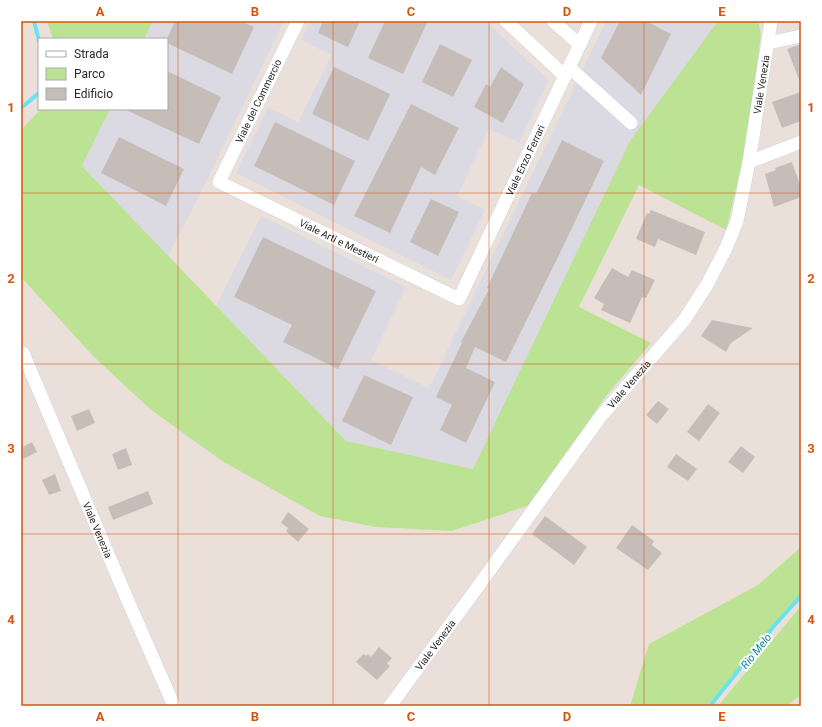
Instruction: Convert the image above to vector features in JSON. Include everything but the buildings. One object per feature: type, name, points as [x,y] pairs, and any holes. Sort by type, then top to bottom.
[{"type":"street","name":"Viale del Commercio","points":[[219,182],[298,21]]},
{"type":"street","points":[[506,21],[631,123]]},
{"type":"street","points":[[554,21],[580,45]]},
{"type":"street","name":"Viale Enzo Ferrari","points":[[459,299],[591,21]]},
{"type":"street","name":"Viale Venezia","points":[[390,706],[601,416],[684,319],[708,283],[726,248],[737,221],[749,162],[771,21]]},
{"type":"street","points":[[768,42],[801,36]]},
{"type":"street","points":[[749,162],[801,142]]},
{"type":"street","name":"Viale Arti e Mestieri","points":[[219,182],[459,299]]},
{"type":"street","name":"Viale Venezia","points":[[23,353],[174,706]]},
{"type":"shaded area","points":[[153,21],[284,21],[203,188],[168,256],[82,166],[110,110],[168,110],[168,38],[144,38]]},
{"type":"shaded area","points":[[311,21],[485,21],[549,80],[519,143],[489,129],[457,196],[485,210],[451,280],[236,173],[268,107],[298,122],[331,55],[301,40]]},
{"type":"shaded area","points":[[606,21],[718,21],[630,141],[474,469],[346,441],[216,306],[261,216],[406,287],[371,360],[429,388]]},
{"type":"green space","points":[[47,21],[153,21],[144,38],[53,38]]},
{"type":"green space","points":[[718,21],[758,21],[761,34],[748,140],[726,230],[639,185],[579,307],[651,343],[606,396],[530,505],[452,531],[376,527],[320,516],[222,461],[150,409],[93,356],[21,277],[21,130],[40,110],[110,110],[82,166],[346,441],[473,469],[630,141]]},
{"type":"green space","points":[[801,547],[801,593],[707,706],[630,706],[649,644],[758,585]]},
{"type":"green space","points":[[801,606],[801,695],[786,706],[718,706]]},
{"type":"waterway","points":[[34,21],[38,38]]},
{"type":"waterway","points":[[21,108],[38,94]]},
{"type":"waterway","name":"Rio Melo","points":[[710,706],[774,626],[801,596]]}]
